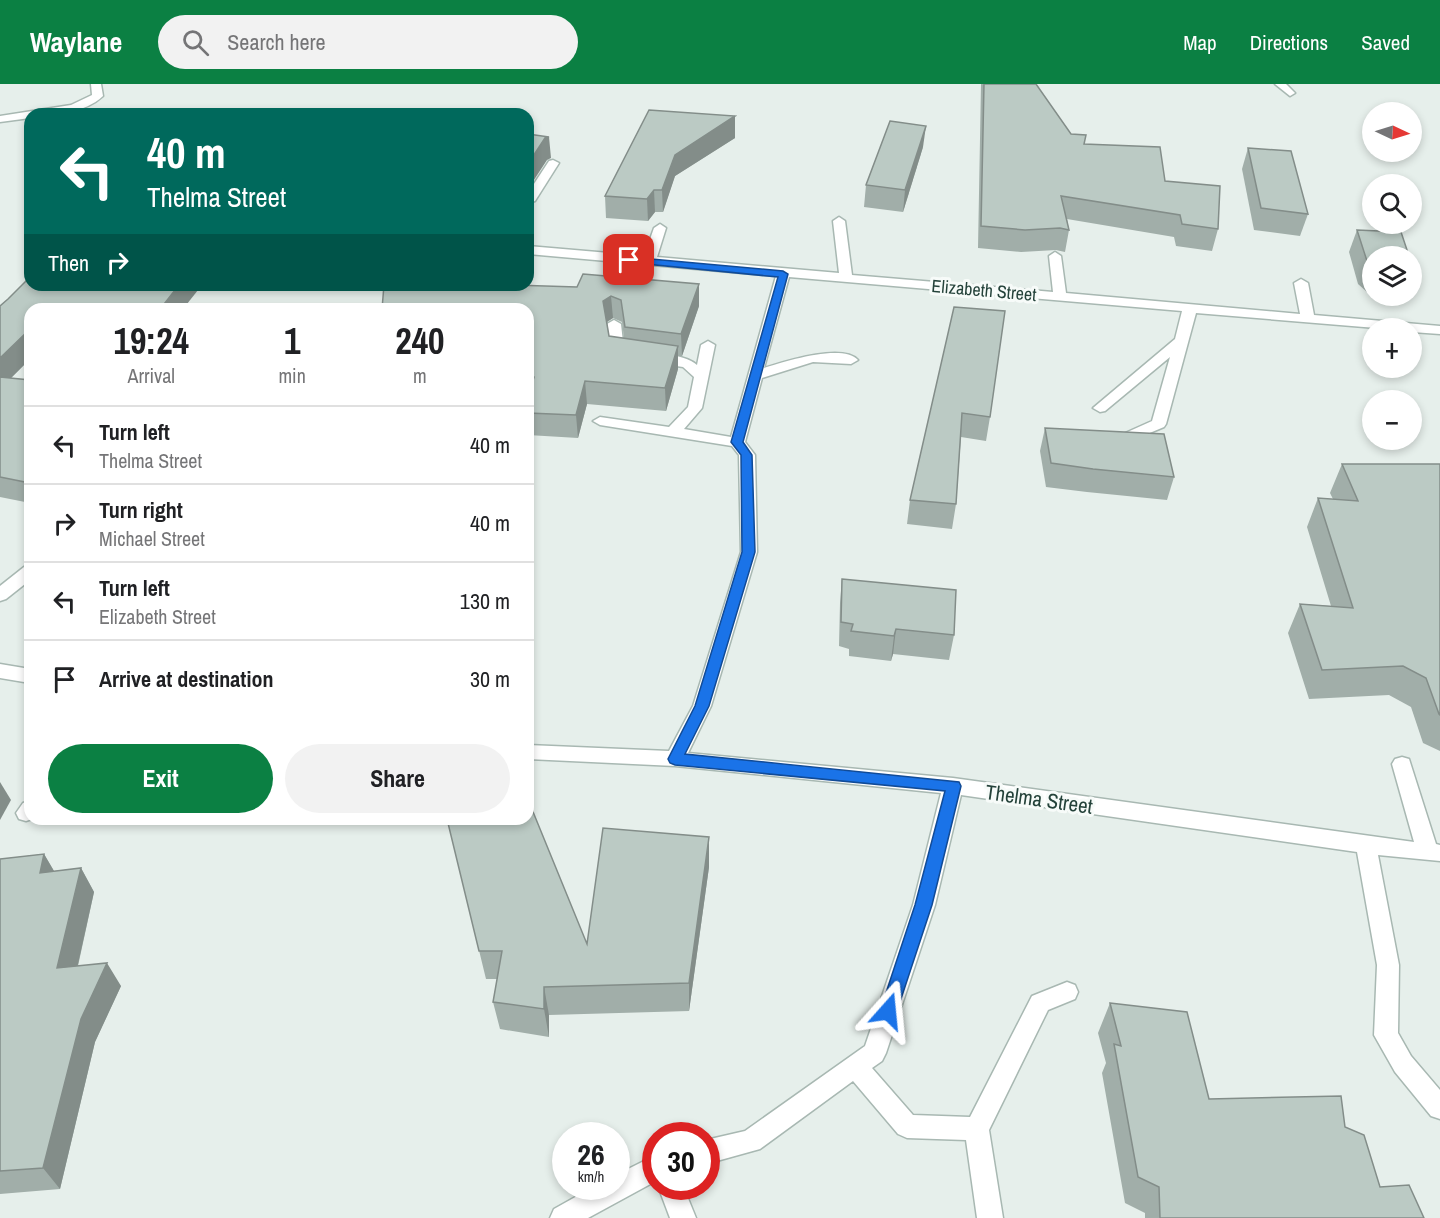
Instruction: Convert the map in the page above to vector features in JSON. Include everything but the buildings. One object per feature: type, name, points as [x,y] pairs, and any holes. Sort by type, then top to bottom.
[{"type":"street","points":[[74,108],[98,96],[96,84]]},
{"type":"street","points":[[1280,84],[1290,93]]},
{"type":"street","points":[[0,119],[24,115]]},
{"type":"street","points":[[534,193],[553,163]]},
{"type":"street","points":[[839,220],[846,277]]},
{"type":"street","points":[[649,262],[660,228]]},
{"type":"street","name":"Elizabeth Street","points":[[534,251],[1440,330]]},
{"type":"street","points":[[1055,256],[1060,296]]},
{"type":"street","points":[[737,442],[783,274]]},
{"type":"street","points":[[1301,284],[1308,318]]},
{"type":"street","points":[[1128,437],[1159,424],[1190,308]]},
{"type":"street","points":[[614,324],[617,354],[687,363],[702,377]]},
{"type":"street","points":[[1100,408],[1181,341]]},
{"type":"street","points":[[673,432],[696,408],[708,345]]},
{"type":"street","points":[[754,376],[812,358],[851,360]]},
{"type":"street","points":[[600,421],[737,442],[747,455],[749,552],[702,706],[675,759]]},
{"type":"street","points":[[0,595],[24,576]]},
{"type":"street","points":[[0,671],[24,675]]},
{"type":"street","name":"Thelma Street","points":[[534,752],[675,759],[953,786],[1366,845],[1433,852]]},
{"type":"street","points":[[1402,764],[1433,852]]},
{"type":"street","points":[[720,1149],[751,1141],[874,1053],[924,905],[953,786]]},
{"type":"street","points":[[1366,845],[1388,965],[1386,1035],[1403,1064],[1440,1108]]},
{"type":"street","points":[[990,1218],[977,1129],[1040,1003],[1067,992]]},
{"type":"street","points":[[855,1066],[907,1126],[977,1129]]},
{"type":"street","points":[[563,1218],[642,1175]]},
{"type":"street","points":[[675,1200],[682,1218]]},
{"type":"route","points":[[629,260],[783,274],[737,442],[747,455],[749,552],[702,706],[675,759],[953,786],[924,905],[888,1011]]}]
